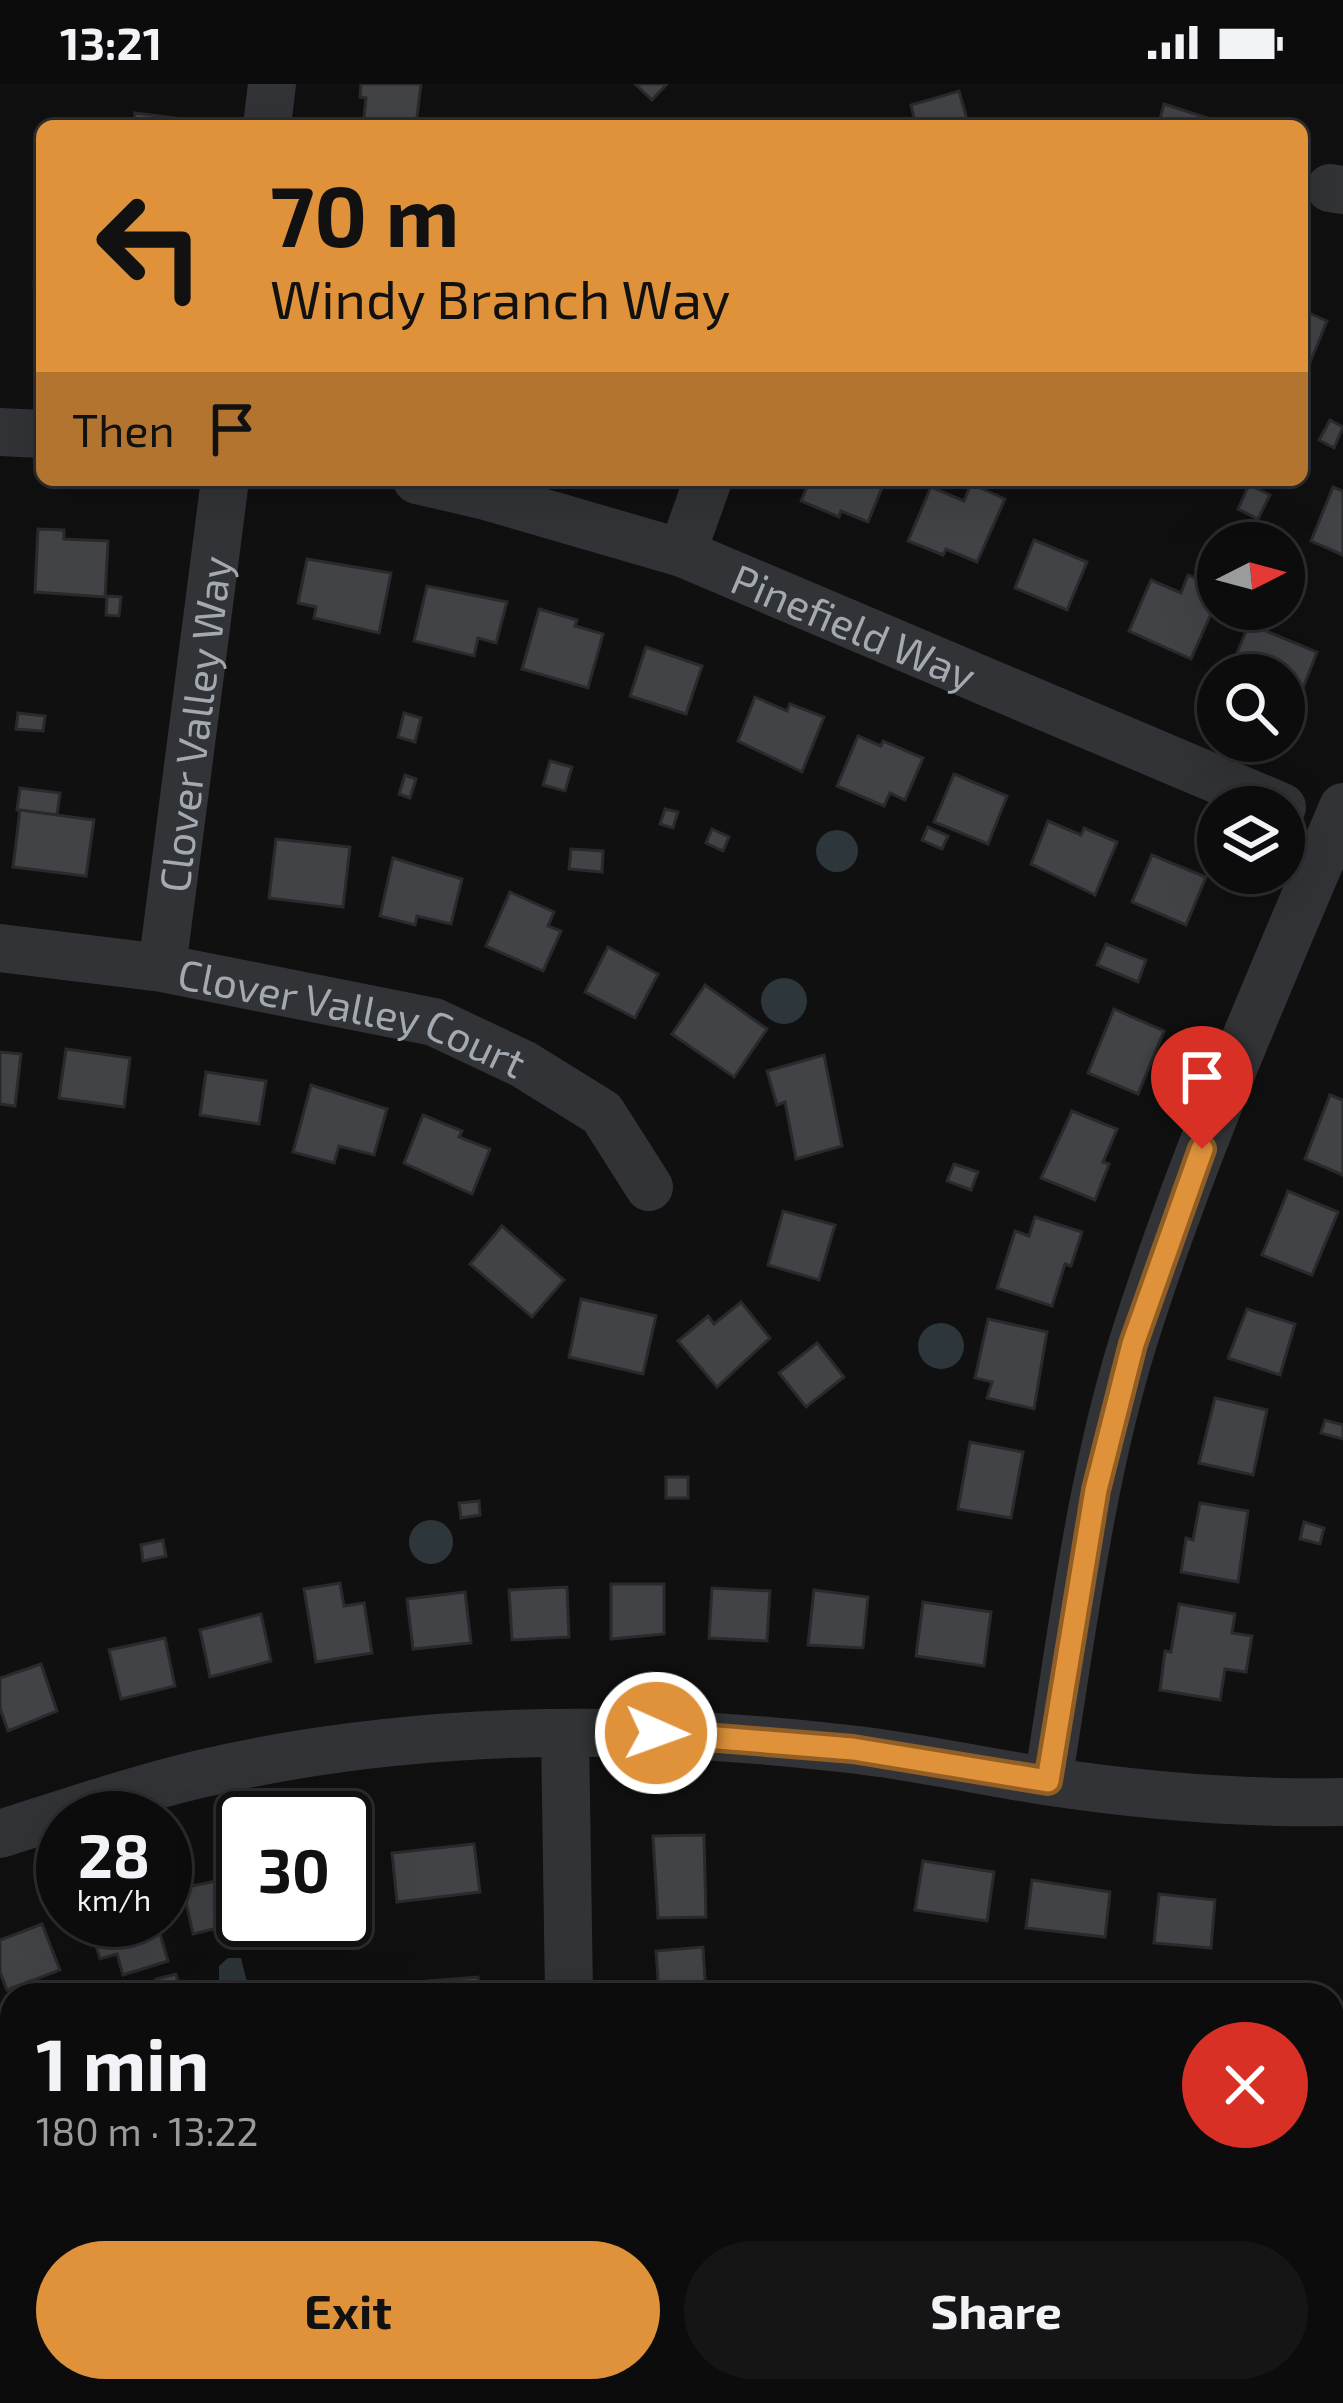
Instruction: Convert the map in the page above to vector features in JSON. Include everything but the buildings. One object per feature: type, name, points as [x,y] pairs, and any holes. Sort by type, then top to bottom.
[{"type":"street","points":[[268,120],[272,84]]},
{"type":"street","points":[[0,432],[36,434]]},
{"type":"street","name":"Clover Valley Way","points":[[162,968],[224,486]]},
{"type":"street","name":"Pinefield Way","points":[[443,486],[682,553],[1231,786]]},
{"type":"street","points":[[682,553],[706,486]]},
{"type":"street","name":"Pinefield Way","points":[[1305,812],[1338,818]]},
{"type":"street","points":[[1048,1781],[1096,1490],[1133,1344],[1202,1149],[1338,818]]},
{"type":"street","name":"Clover Valley Court","points":[[0,948],[162,968],[434,1022],[524,1064],[602,1113],[649,1187]]},
{"type":"street","points":[[565,1733],[569,1983]]},
{"type":"street","points":[[0,1834],[199,1774],[339,1749],[565,1733],[691,1733],[808,1744],[1048,1781],[1265,1804],[1343,1802]]},
{"type":"shaded area","points":[[837,830],[852,836],[858,851],[852,866],[837,872],[822,866],[816,851],[822,836]]},
{"type":"shaded area","points":[[784,978],[800,985],[807,1001],[800,1017],[784,1024],[768,1017],[761,1001],[768,985]]},
{"type":"shaded area","points":[[941,1323],[957,1330],[964,1346],[957,1362],[941,1369],[925,1362],[918,1346],[925,1330]]},
{"type":"shaded area","points":[[431,1520],[446,1527],[453,1542],[446,1557],[431,1564],[416,1557],[409,1542],[416,1527]]},
{"type":"shaded area","points":[[228,1958],[241,1958],[247,1983],[219,1983],[219,1966]]},
{"type":"route","points":[[656,1733],[853,1749],[1048,1781],[1096,1490],[1133,1344],[1202,1149]]}]
